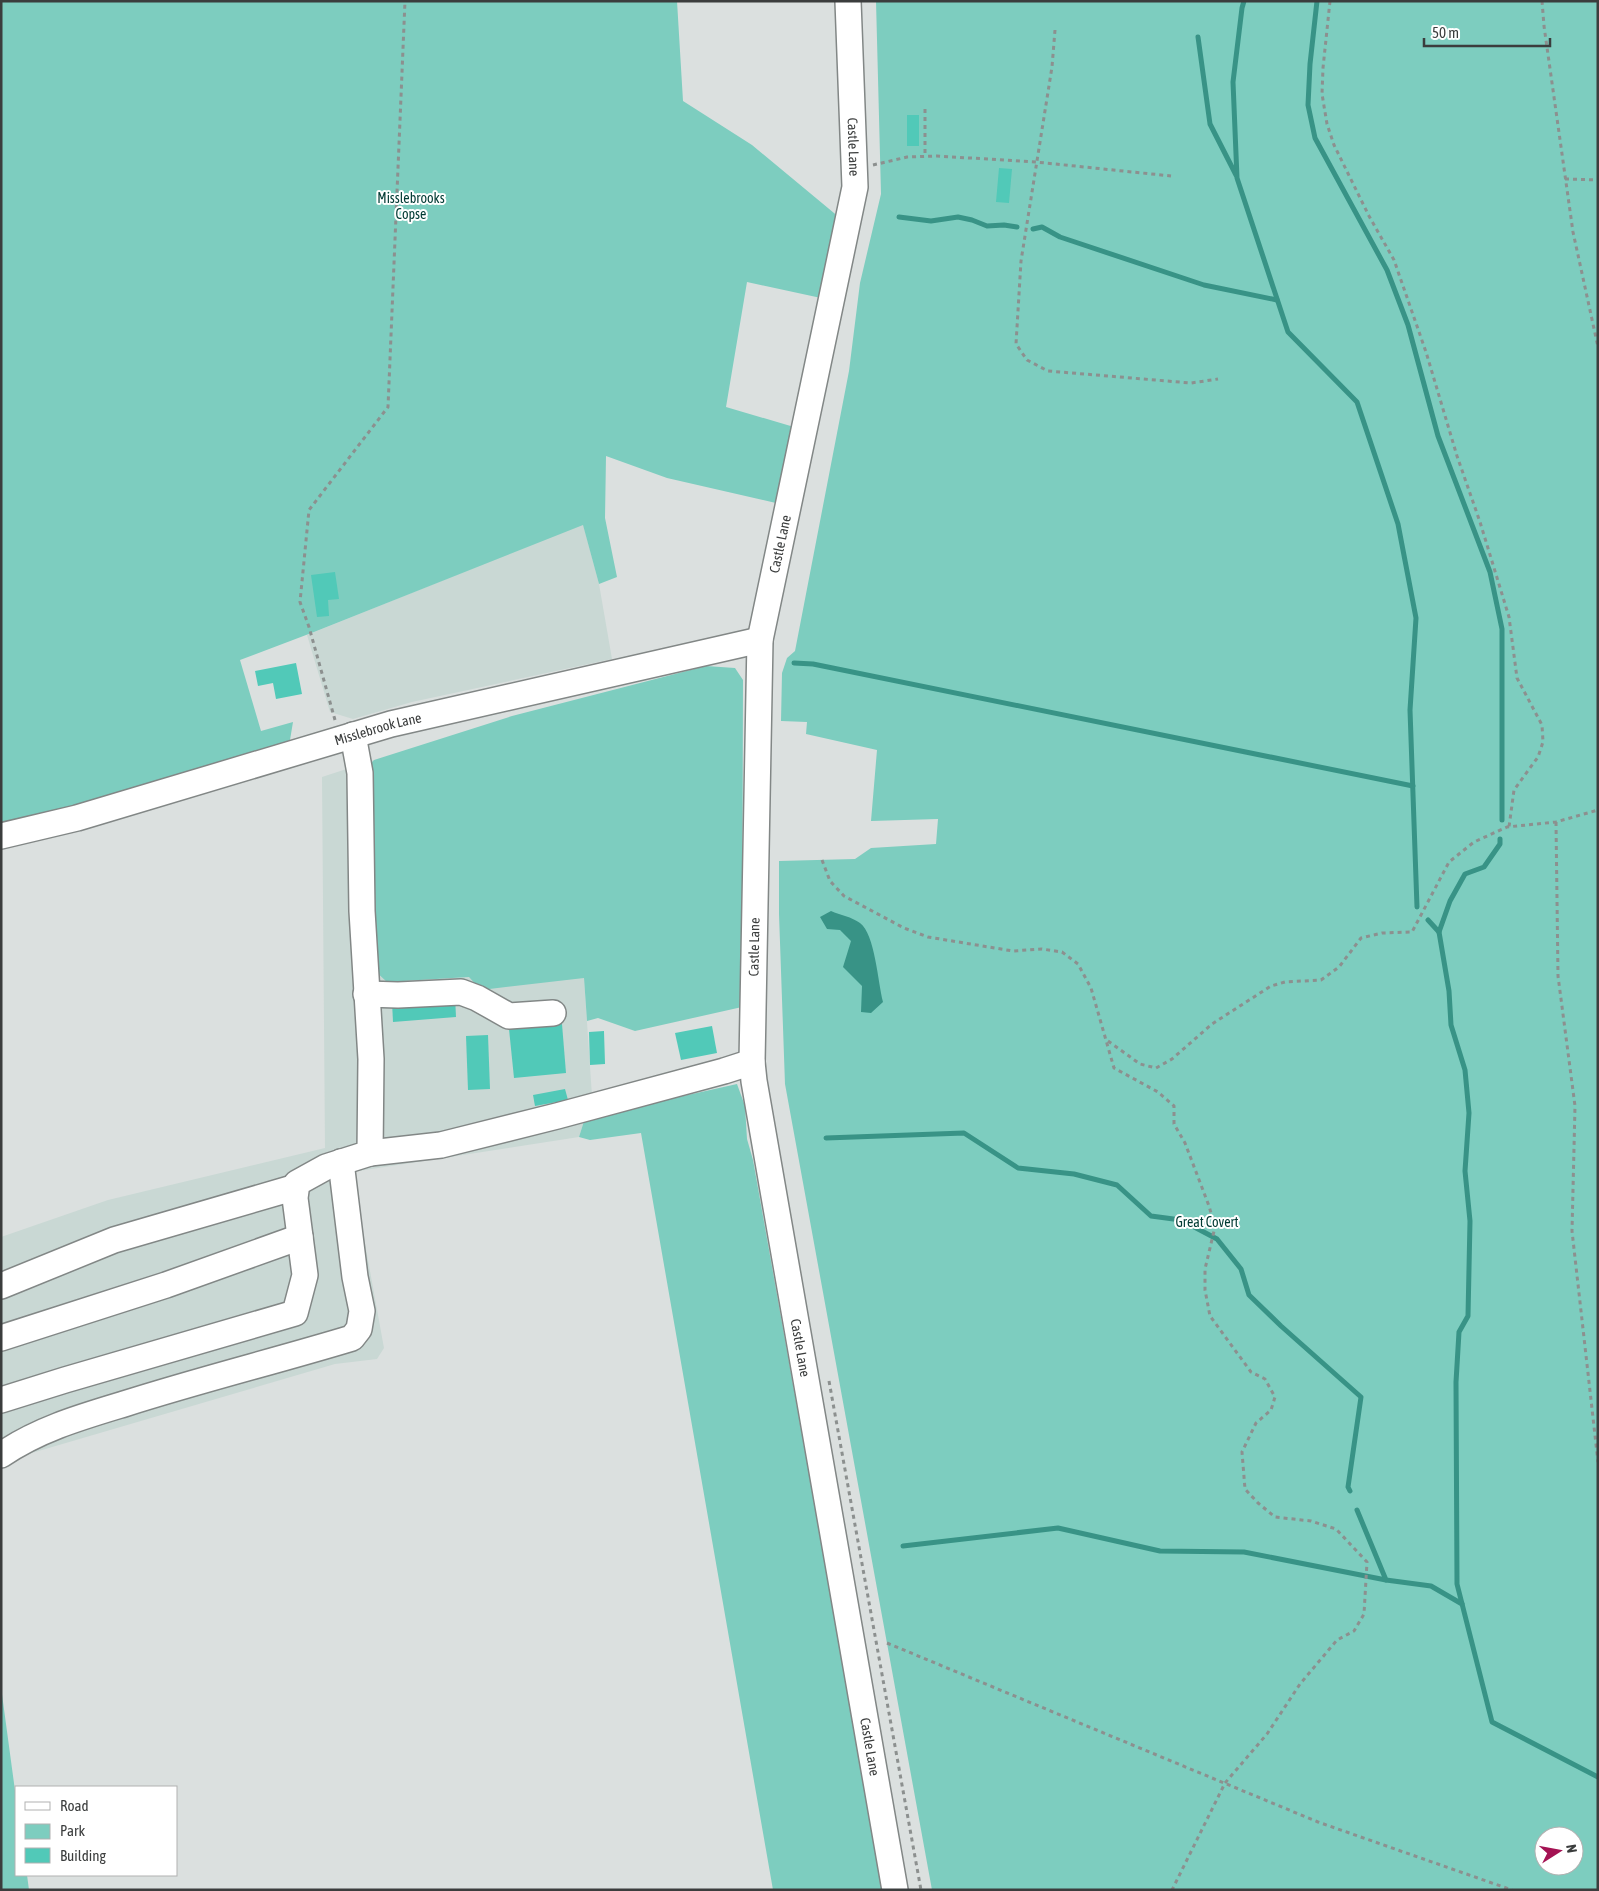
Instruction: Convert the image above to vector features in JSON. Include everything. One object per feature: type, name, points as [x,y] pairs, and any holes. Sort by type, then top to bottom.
[{"type":"street","name":"Castle Lane","points":[[848,1],[855,187],[760,640],[752,1062],[895,1890]]},
{"type":"street","name":"Misslebrook Lane","points":[[1,836],[77,818],[391,724],[760,640]]},
{"type":"street","points":[[346,737],[360,773],[362,911],[371,1059],[370,1153]]},
{"type":"street","points":[[366,994],[398,995],[461,992],[509,1016],[553,1013]]},
{"type":"street","points":[[1,1400],[294,1313],[305,1275],[295,1198],[296,1187],[297,1182],[311,1174],[370,1153],[441,1145],[557,1116],[752,1062]]},
{"type":"street","points":[[1,1455],[18,1444],[62,1423],[352,1338],[359,1329],[362,1311],[354,1268],[341,1162]]},
{"type":"street","points":[[1,1286],[114,1240],[296,1187]]},
{"type":"street","points":[[1,1338],[166,1285],[300,1236]]},
{"type":"path","points":[[346,737],[334,713],[300,602],[309,510],[388,407],[405,1]]},
{"type":"path","points":[[1330,1],[1322,94],[1327,124],[1334,145],[1369,216],[1394,260],[1426,352],[1457,456],[1480,522],[1509,617],[1518,678],[1542,725],[1544,742],[1538,757],[1514,790],[1509,827]]},
{"type":"path","points":[[1542,1],[1573,232],[1598,347]]},
{"type":"path","points":[[1055,30],[1052,67],[1021,261],[1016,344],[1027,360],[1048,371],[1191,383],[1218,379]]},
{"type":"path","points":[[925,110],[925,156]]},
{"type":"path","points":[[854,169],[925,156],[1036,162],[1171,176]]},
{"type":"path","points":[[1565,180],[1598,180]]},
{"type":"path","points":[[1107,1040],[1140,1064],[1156,1068],[1172,1058],[1212,1024],[1271,986],[1285,982],[1321,980],[1339,967],[1361,938],[1382,933],[1412,932],[1449,862],[1474,842],[1509,827],[1556,822],[1598,810]]},
{"type":"path","points":[[1556,822],[1558,976],[1575,1106],[1572,1231],[1598,1462]]},
{"type":"path","points":[[822,860],[830,881],[844,896],[904,928],[928,937],[1013,951],[1042,949],[1062,952],[1078,964],[1091,988],[1114,1068],[1158,1092],[1174,1106],[1174,1124],[1188,1152],[1210,1206],[1215,1226],[1205,1269],[1205,1290],[1210,1316],[1251,1372],[1265,1379],[1274,1397],[1271,1410],[1256,1423],[1242,1452],[1245,1488],[1258,1504],[1275,1518],[1311,1521],[1336,1529],[1367,1562],[1364,1614],[1354,1631],[1337,1640],[1300,1684],[1267,1734],[1225,1783],[1172,1890]]},
{"type":"path","points":[[829,1378],[921,1890]]},
{"type":"path","points":[[887,1643],[1318,1822],[1512,1890]]},
{"type":"shaded area","points":[[583,524],[599,584],[612,659],[412,702],[353,719],[330,712],[307,635]]},
{"type":"shaded area","points":[[374,760],[368,766],[387,982],[469,977],[584,978],[592,1096],[579,1137],[352,1172],[384,1348],[377,1359],[335,1364],[1,1462],[1,1237],[108,1200],[325,1148],[322,777]]},
{"type":"shaded area","points":[[831,911],[860,923],[869,937],[873,948],[883,1002],[871,1013],[861,1012],[862,986],[843,967],[851,941],[840,930],[827,929],[820,917]]},
{"type":"green space","name":"Misslebrooks Copse","points":[[1,1],[677,1],[683,101],[752,145],[840,218],[821,298],[747,282],[726,407],[794,427],[776,503],[667,478],[606,456],[605,518],[617,577],[599,584],[583,525],[240,660],[261,731],[293,722],[290,740],[283,744],[85,806],[1,824]]},
{"type":"green space","name":"Great Covert","points":[[876,1],[1598,1],[1598,1890],[932,1890],[785,1084],[779,861],[855,859],[871,848],[936,844],[938,819],[871,821],[877,750],[806,734],[807,722],[781,721],[782,673],[787,658],[795,651],[849,371],[860,283],[881,194]]},
{"type":"green space","points":[[706,666],[735,668],[743,680],[742,1007],[635,1031],[598,1018],[587,1021],[584,978],[481,990],[469,977],[387,982],[373,969],[368,766],[374,760],[512,716]]},
{"type":"green space","points":[[737,1084],[745,1106],[747,1139],[753,1160],[883,1890],[773,1890],[641,1133],[590,1140],[579,1137],[585,1118]]},
{"type":"green space","points":[[1,1687],[15,1791],[15,1876],[27,1876],[29,1890],[1,1890]]},
{"type":"building","points":[[907,115],[919,115],[919,146],[907,146]]},
{"type":"building","points":[[999,168],[1012,169],[1009,203],[996,202]]},
{"type":"building","points":[[335,572],[339,599],[328,600],[329,616],[317,617],[311,575]]},
{"type":"building","points":[[296,663],[302,694],[276,699],[273,683],[258,686],[255,671]]},
{"type":"building","points":[[455,996],[456,1017],[393,1022],[392,1002]]},
{"type":"building","points":[[562,1024],[566,1073],[514,1078],[509,1029]]},
{"type":"building","points":[[712,1026],[717,1053],[681,1060],[675,1033]]},
{"type":"building","points":[[604,1031],[605,1064],[590,1065],[589,1032]]},
{"type":"building","points":[[488,1035],[490,1089],[468,1090],[466,1036]]},
{"type":"building","points":[[565,1089],[568,1100],[535,1106],[533,1095]]},
{"type":"waterway","points":[[1244,1],[1233,82],[1237,178],[1288,332],[1357,402],[1398,524],[1416,618],[1410,710],[1417,907]]},
{"type":"waterway","points":[[1317,1],[1310,64],[1308,105],[1315,138],[1387,270],[1408,325],[1438,436],[1490,572],[1502,629],[1502,820]]},
{"type":"waterway","points":[[1198,37],[1210,124],[1236,175]]},
{"type":"waterway","points":[[899,217],[931,221],[958,217],[987,226],[1004,225],[1017,227]]},
{"type":"waterway","points":[[1033,229],[1042,227],[1060,237],[1204,285],[1277,300]]},
{"type":"waterway","points":[[794,663],[813,664],[1413,786]]},
{"type":"waterway","points":[[1439,932],[1450,901],[1465,874],[1484,867],[1500,844],[1500,839]]},
{"type":"waterway","points":[[1428,920],[1439,932],[1449,991],[1451,1025],[1465,1070],[1469,1113],[1465,1171],[1470,1221],[1468,1316],[1459,1332],[1456,1382],[1457,1584],[1492,1722],[1598,1777]]},
{"type":"waterway","points":[[826,1138],[964,1133],[1018,1168],[1074,1174],[1117,1185],[1151,1216],[1181,1220],[1217,1239],[1241,1269],[1249,1295],[1361,1397],[1348,1487],[1350,1491]]},
{"type":"waterway","points":[[1357,1510],[1386,1580],[1431,1586],[1462,1604]]},
{"type":"waterway","points":[[903,1546],[1058,1528],[1160,1551],[1244,1552],[1386,1580]]}]
